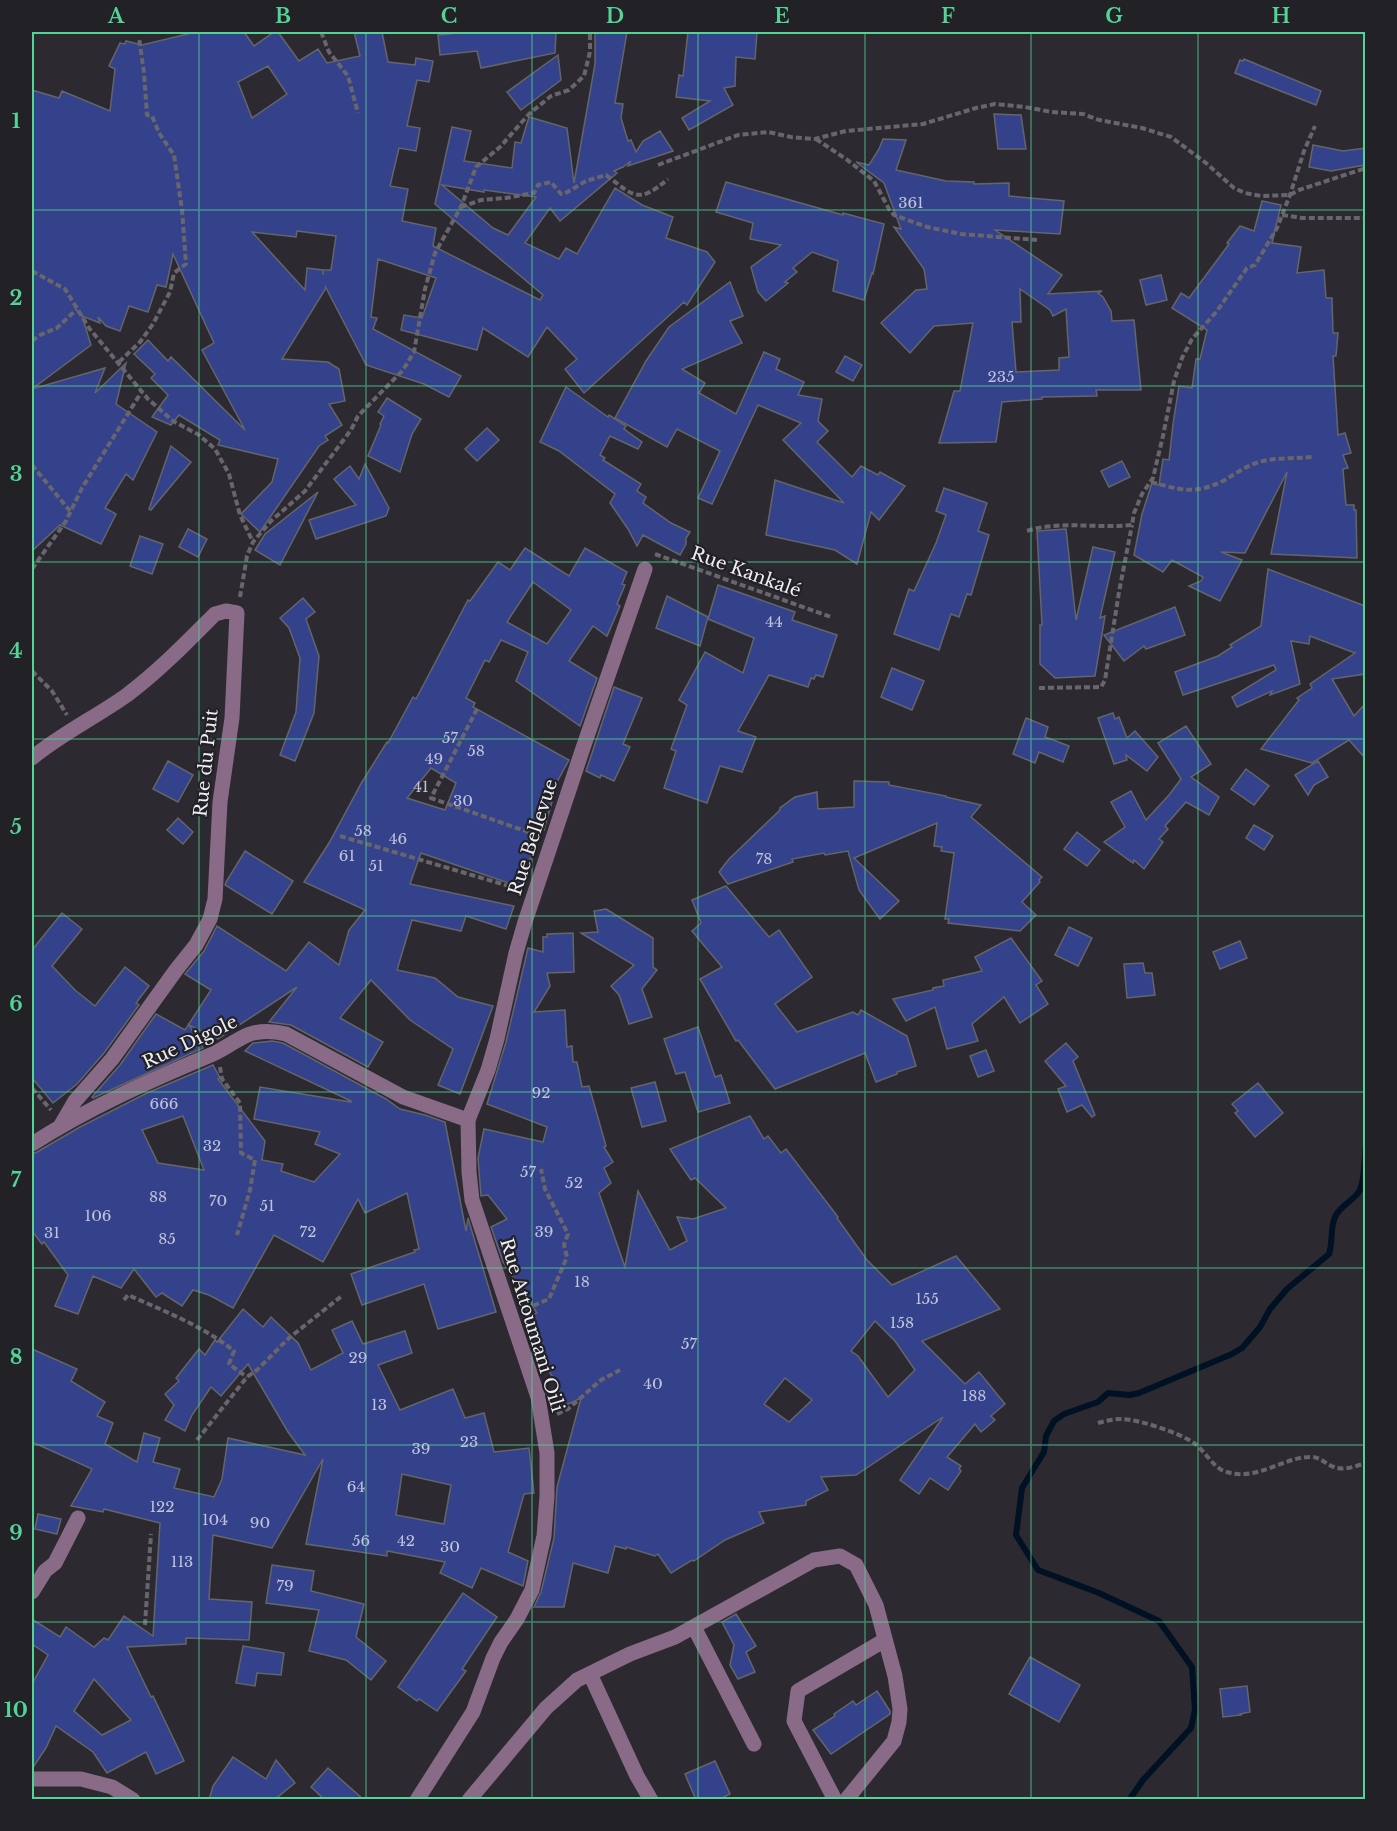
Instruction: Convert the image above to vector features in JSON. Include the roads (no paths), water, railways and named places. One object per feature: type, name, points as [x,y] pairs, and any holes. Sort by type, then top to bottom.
[{"type":"street","name":"Rue Bellevue","points":[[468,1120],[488,1070],[516,952],[535,891],[645,569]]},
{"type":"street","name":"Rue du Puit","points":[[32,758],[45,747],[128,694],[152,675],[215,614],[226,611],[237,613],[232,718],[220,802],[216,899],[210,919],[196,945],[112,1059],[75,1101],[61,1125]]},
{"type":"street","name":"Rue Digole","points":[[32,1144],[61,1125],[172,1071],[217,1052],[250,1034],[270,1030],[286,1034],[403,1097],[468,1120]]},
{"type":"street","name":"Rue Attoumani Oili","points":[[417,1800],[473,1712],[493,1658],[501,1642],[518,1619],[532,1590],[544,1536],[547,1496],[547,1453],[538,1397],[472,1200],[468,1120]]},
{"type":"street","points":[[32,1592],[45,1571],[55,1563],[78,1518]]},
{"type":"street","points":[[469,1800],[546,1708],[578,1680],[630,1654],[675,1637],[814,1560],[840,1556],[856,1565],[876,1605],[895,1676],[900,1709],[894,1741],[846,1800]]},
{"type":"street","points":[[694,1627],[754,1744]]},
{"type":"street","points":[[836,1800],[794,1721],[798,1691],[885,1640]]},
{"type":"street","points":[[590,1674],[637,1776],[651,1800]]},
{"type":"street","points":[[32,1779],[81,1779],[112,1787],[133,1800]]},
{"type":"waterway","points":[[1129,1800],[1143,1780],[1191,1728],[1195,1710],[1192,1667],[1159,1621],[1099,1593],[1038,1570],[1016,1535],[1022,1488],[1044,1452],[1046,1436],[1054,1421],[1064,1414],[1098,1402],[1108,1393],[1130,1395],[1139,1393],[1242,1348],[1287,1289],[1329,1254],[1335,1217],[1360,1189],[1366,1147]]}]
